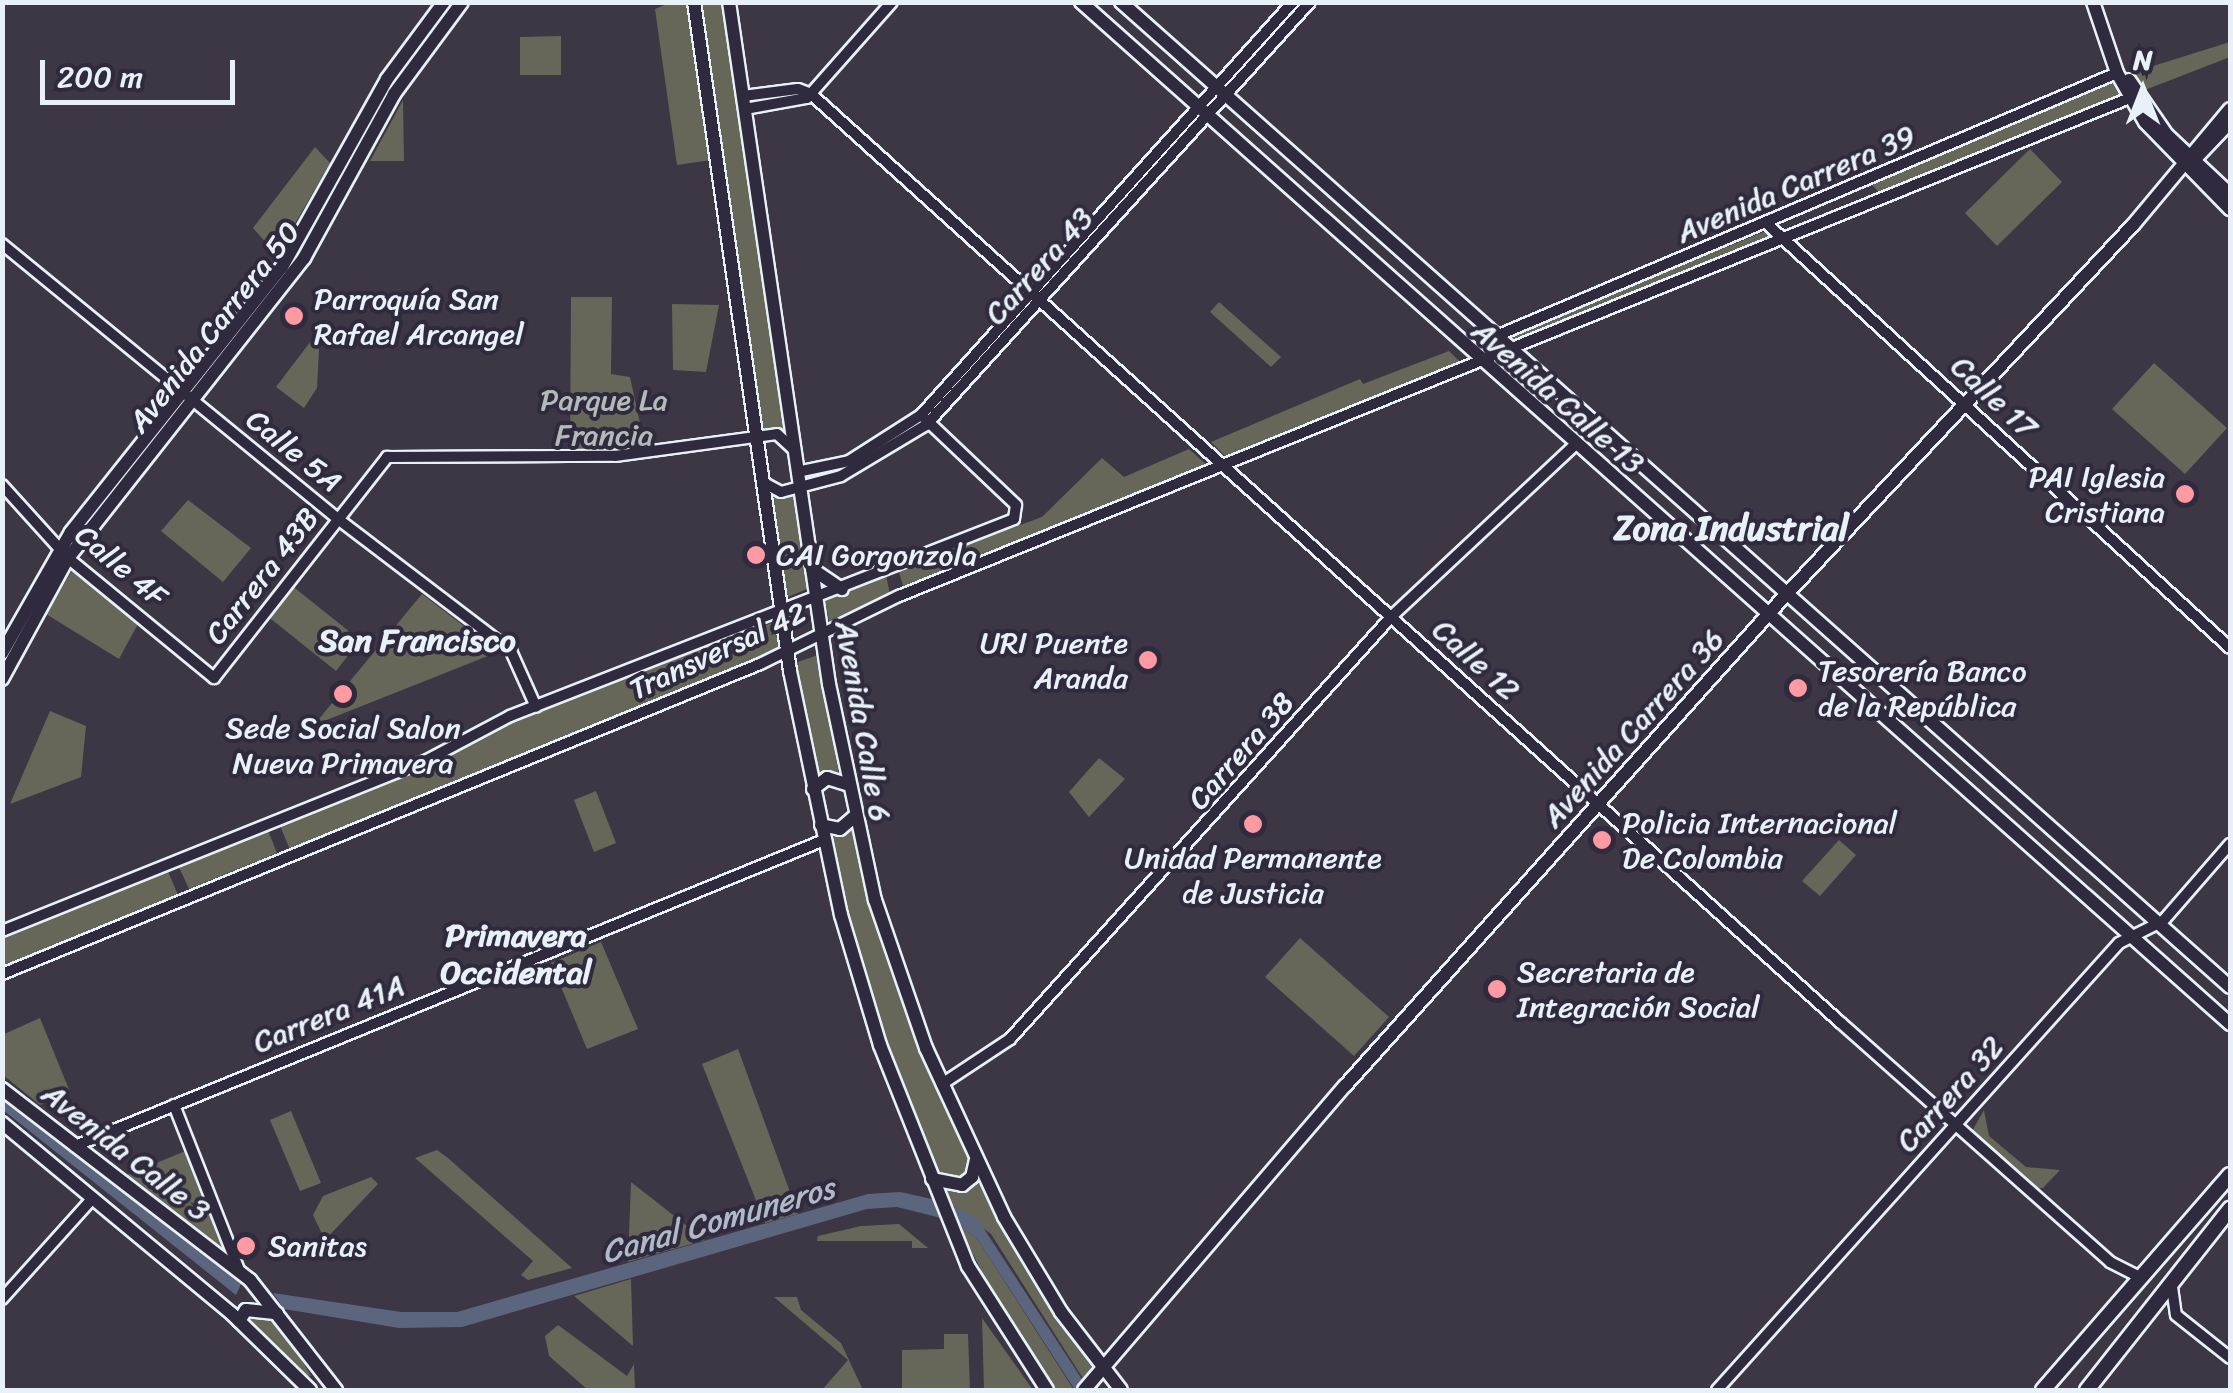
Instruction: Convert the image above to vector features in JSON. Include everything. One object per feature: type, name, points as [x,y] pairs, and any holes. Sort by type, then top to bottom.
[{"type":"highway","points":[[2043,1390],[2123,1293],[2230,1175]]},
{"type":"highway","points":[[2087,1390],[2172,1287],[2230,1208]]},
{"type":"main road","name":"Avenida Carrera 50","points":[[188,396],[282,267],[387,79],[444,2]]},
{"type":"main road","name":"Avenida Carrera 50","points":[[2,653],[64,554],[188,396],[304,258],[394,94],[462,2]]},
{"type":"main road","name":"Avenida Calle 6","points":[[694,2],[786,650],[822,832],[864,997],[934,1183],[986,1302],[1047,1390]]},
{"type":"main road","name":"Avenida Calle 6","points":[[729,2],[821,632],[847,784],[884,930],[942,1084],[1024,1252],[1120,1390]]},
{"type":"main road","name":"Avenida Calle 13","points":[[1081,2],[1574,446],[2230,1024]]},
{"type":"main road","name":"Avenida Calle 13","points":[[1121,2],[2230,987]]},
{"type":"main road","points":[[2093,2],[2130,98],[2230,208]]},
{"type":"main road","points":[[2102,2],[2120,72],[2188,160],[2230,194]]},
{"type":"main road","name":"Avenida Carrera 36","points":[[1087,1387],[1282,1158],[1598,804],[1787,593],[2188,160],[2230,109]]},
{"type":"main road","name":"Avenida Carrera 36","points":[[2188,160],[2230,122]]},
{"type":"main road","name":"Avenida Carrera 50","points":[[2,679],[64,554]]},
{"type":"main road","points":[[812,568],[842,590]]},
{"type":"main road","points":[[814,789],[827,778],[847,784]]},
{"type":"main road","points":[[822,832],[840,830],[854,817]]},
{"type":"main road","name":"Avenida Calle 3","points":[[2,1088],[239,1270],[336,1390]]},
{"type":"main road","name":"Avenida Calle 3","points":[[2,1123],[239,1320],[308,1389]]},
{"type":"main road","points":[[934,1183],[949,1186],[968,1182],[976,1158]]},
{"type":"main road","points":[[239,1320],[246,1310],[277,1313]]},
{"type":"main road","points":[[308,1389],[322,1373]]},
{"type":"street","points":[[744,102],[810,94],[892,2]]},
{"type":"street","name":"Carrera 43","points":[[763,482],[778,492],[874,461],[925,419],[1202,111],[1294,2]]},
{"type":"street","name":"Carrera 43","points":[[1219,91],[1310,2]]},
{"type":"street","name":"Avenida Carrera 39","points":[[1494,336],[2120,72]]},
{"type":"street","name":"Calle 12","points":[[810,94],[1956,1125],[2110,1262],[2138,1276]]},
{"type":"street","name":"Avenida Carrera 39","points":[[1509,350],[2130,98]]},
{"type":"street","name":"Calle 17","points":[[1766,224],[2230,648]]},
{"type":"street","name":"Calle 5A","points":[[2,244],[338,519],[511,651],[536,706]]},
{"type":"street","name":"Transversal 42","points":[[2,974],[1509,350]]},
{"type":"street","name":"Carrera 43","points":[[797,472],[859,456],[925,419]]},
{"type":"street","name":"Transversal 42","points":[[2,930],[427,760],[536,706],[782,614],[1011,521],[1016,505],[925,419]]},
{"type":"street","points":[[756,436],[780,435],[794,451]]},
{"type":"street","name":"Carrera 43B","points":[[214,678],[386,457],[615,456],[756,436]]},
{"type":"street","name":"Carrera 38","points":[[942,1084],[1010,1039],[1391,617],[1574,446]]},
{"type":"street","name":"Calle 4F","points":[[2,486],[64,554],[214,678]]},
{"type":"street","name":"Carrera 41A","points":[[75,1146],[822,832]]},
{"type":"street","name":"Carrera 32","points":[[1716,1390],[2131,936],[2158,924],[2230,844]]},
{"type":"street","points":[[174,1104],[239,1270]]},
{"type":"street","points":[[2,1299],[93,1198]]},
{"type":"street","name":"Calle 12","points":[[2110,1262],[2123,1293]]},
{"type":"street","points":[[2172,1287],[2176,1315],[2228,1356]]},
{"type":"green space","points":[[669,3],[687,3],[711,160],[677,165],[655,9]]},
{"type":"green space","points":[[699,3],[724,3],[788,435],[761,431]]},
{"type":"green space","points":[[561,36],[561,75],[520,75],[520,37]]},
{"type":"green space","points":[[2230,42],[2230,57],[2145,90],[2134,72]]},
{"type":"green space","points":[[2111,81],[2121,98],[1884,197],[1872,185]]},
{"type":"green space","points":[[403,100],[404,161],[370,161]]},
{"type":"green space","points":[[315,147],[330,163],[277,255],[253,228]]},
{"type":"green space","points":[[2030,149],[2062,182],[1997,246],[1965,213]]},
{"type":"green space","points":[[1766,231],[1776,239],[1513,345],[1504,337]]},
{"type":"green space","name":"Parque La Francia","points":[[571,297],[612,297],[611,374],[630,377],[645,446],[570,453]]},
{"type":"green space","points":[[1219,302],[1281,357],[1271,367],[1210,312]]},
{"type":"green space","points":[[672,304],[719,305],[706,372],[673,370]]},
{"type":"green space","points":[[320,329],[317,388],[304,408],[276,387]]},
{"type":"green space","points":[[1449,351],[1461,363],[1229,460],[1211,442],[1360,379],[1363,384]]},
{"type":"green space","points":[[2154,363],[2227,428],[2185,474],[2112,409]]},
{"type":"green space","points":[[1189,449],[1210,468],[904,589],[898,569],[1042,517],[1102,458],[1124,477]]},
{"type":"green space","points":[[768,491],[796,493],[812,587],[785,598]]},
{"type":"green space","points":[[188,500],[251,548],[223,582],[161,531]]},
{"type":"green space","points":[[73,569],[139,622],[119,659],[46,614]]},
{"type":"green space","points":[[886,575],[890,594],[829,621],[825,600]]},
{"type":"green space","points":[[291,585],[360,640],[336,671],[266,615]]},
{"type":"green space","points":[[422,594],[498,652],[314,725],[370,657]]},
{"type":"green space","points":[[774,622],[779,649],[290,850],[279,823],[440,759],[523,716]]},
{"type":"green space","points":[[818,655],[839,775],[816,780],[792,664]]},
{"type":"green space","points":[[50,711],[86,726],[81,777],[10,804]]},
{"type":"green space","points":[[1099,758],[1125,779],[1089,817],[1069,792]]},
{"type":"green space","points":[[596,791],[616,843],[594,852],[574,800]]},
{"type":"green space","points":[[267,828],[277,853],[189,889],[178,865]]},
{"type":"green space","points":[[852,829],[907,1009],[972,1161],[964,1180],[939,1179],[890,1056],[844,910],[830,839]]},
{"type":"green space","points":[[1839,840],[1856,855],[1820,896],[1802,881]]},
{"type":"green space","points":[[167,869],[178,895],[3,967],[3,937]]},
{"type":"green space","points":[[1300,938],[1389,1017],[1354,1056],[1265,977]]},
{"type":"green space","points":[[601,942],[638,1029],[587,1049],[551,963]]},
{"type":"green space","points":[[40,1018],[70,1092],[40,1105],[3,1075],[2,1035]]},
{"type":"green space","points":[[738,1049],[798,1214],[765,1223],[702,1064]]},
{"type":"green space","points":[[1984,1110],[1989,1136],[2026,1167],[2060,1170],[2043,1188],[2036,1189],[1972,1131]]},
{"type":"green space","points":[[291,1111],[321,1183],[300,1191],[270,1120]]},
{"type":"green space","points":[[188,1150],[230,1258],[122,1177]]},
{"type":"green space","points":[[437,1150],[572,1268],[528,1280],[521,1275],[533,1261],[415,1158]]},
{"type":"green space","points":[[977,1172],[1096,1365],[1084,1380],[991,1234],[949,1203],[944,1191],[957,1189]]},
{"type":"green space","points":[[371,1177],[378,1184],[325,1240],[313,1215],[323,1196]]},
{"type":"green space","points":[[631,1182],[705,1240],[628,1262]]},
{"type":"green space","points":[[957,1222],[978,1240],[1074,1390],[1053,1390],[1015,1338]]},
{"type":"green space","points":[[899,1224],[928,1248],[912,1248],[912,1241],[817,1241],[818,1236],[861,1226]]},
{"type":"green space","points":[[631,1279],[633,1346],[574,1296]]},
{"type":"green space","points":[[774,1297],[797,1297],[801,1310],[841,1343],[863,1390],[822,1390],[848,1360]]},
{"type":"green space","points":[[248,1315],[278,1319],[311,1376],[300,1375],[247,1321]]},
{"type":"green space","points":[[982,1318],[1033,1390],[984,1390]]},
{"type":"green space","points":[[558,1325],[627,1376],[634,1364],[635,1390],[588,1390],[549,1356],[545,1336]]},
{"type":"green space","points":[[944,1334],[968,1334],[970,1390],[885,1390],[902,1389],[902,1350],[944,1349]]},
{"type":"water","points":[[3,1101],[241,1284],[236,1295],[3,1110]]},
{"type":"water","points":[[900,1192],[941,1201],[977,1218],[1089,1390],[1075,1390],[978,1240],[957,1222],[897,1207],[867,1209],[462,1327],[399,1328],[284,1309],[273,1293],[401,1312],[457,1312],[868,1194]]},
{"type":"place","name":"Parroquía San Rafael Arcangel","points":[[294,316]]},
{"type":"place","name":"PAI Iglesia Cristiana","points":[[2185,494]]},
{"type":"place","name":"CAI Gorgonzola","points":[[756,555]]},
{"type":"place","name":"URI Puente Aranda","points":[[1148,660]]},
{"type":"place","name":"Tesorería Banco de la República","points":[[1798,688]]},
{"type":"place","name":"Sede Social Salon Nueva Primavera","points":[[343,694]]},
{"type":"place","name":"Unidad Permanente de Justicia","points":[[1253,824]]},
{"type":"place","name":"Policia Internacional De Colombia","points":[[1602,840]]},
{"type":"place","name":"Secretaria de Integración Social","points":[[1497,989]]},
{"type":"place","name":"Sanitas","points":[[246,1246]]},
{"type":"district","name":"Zona Industrial","points":[[1731,528]]},
{"type":"district","name":"San Francisco","points":[[417,641]]},
{"type":"district","name":"Primavera Occidental","points":[[516,956]]},
{"type":"water label","name":"Canal Comuneros","points":[[718,1221]]}]
